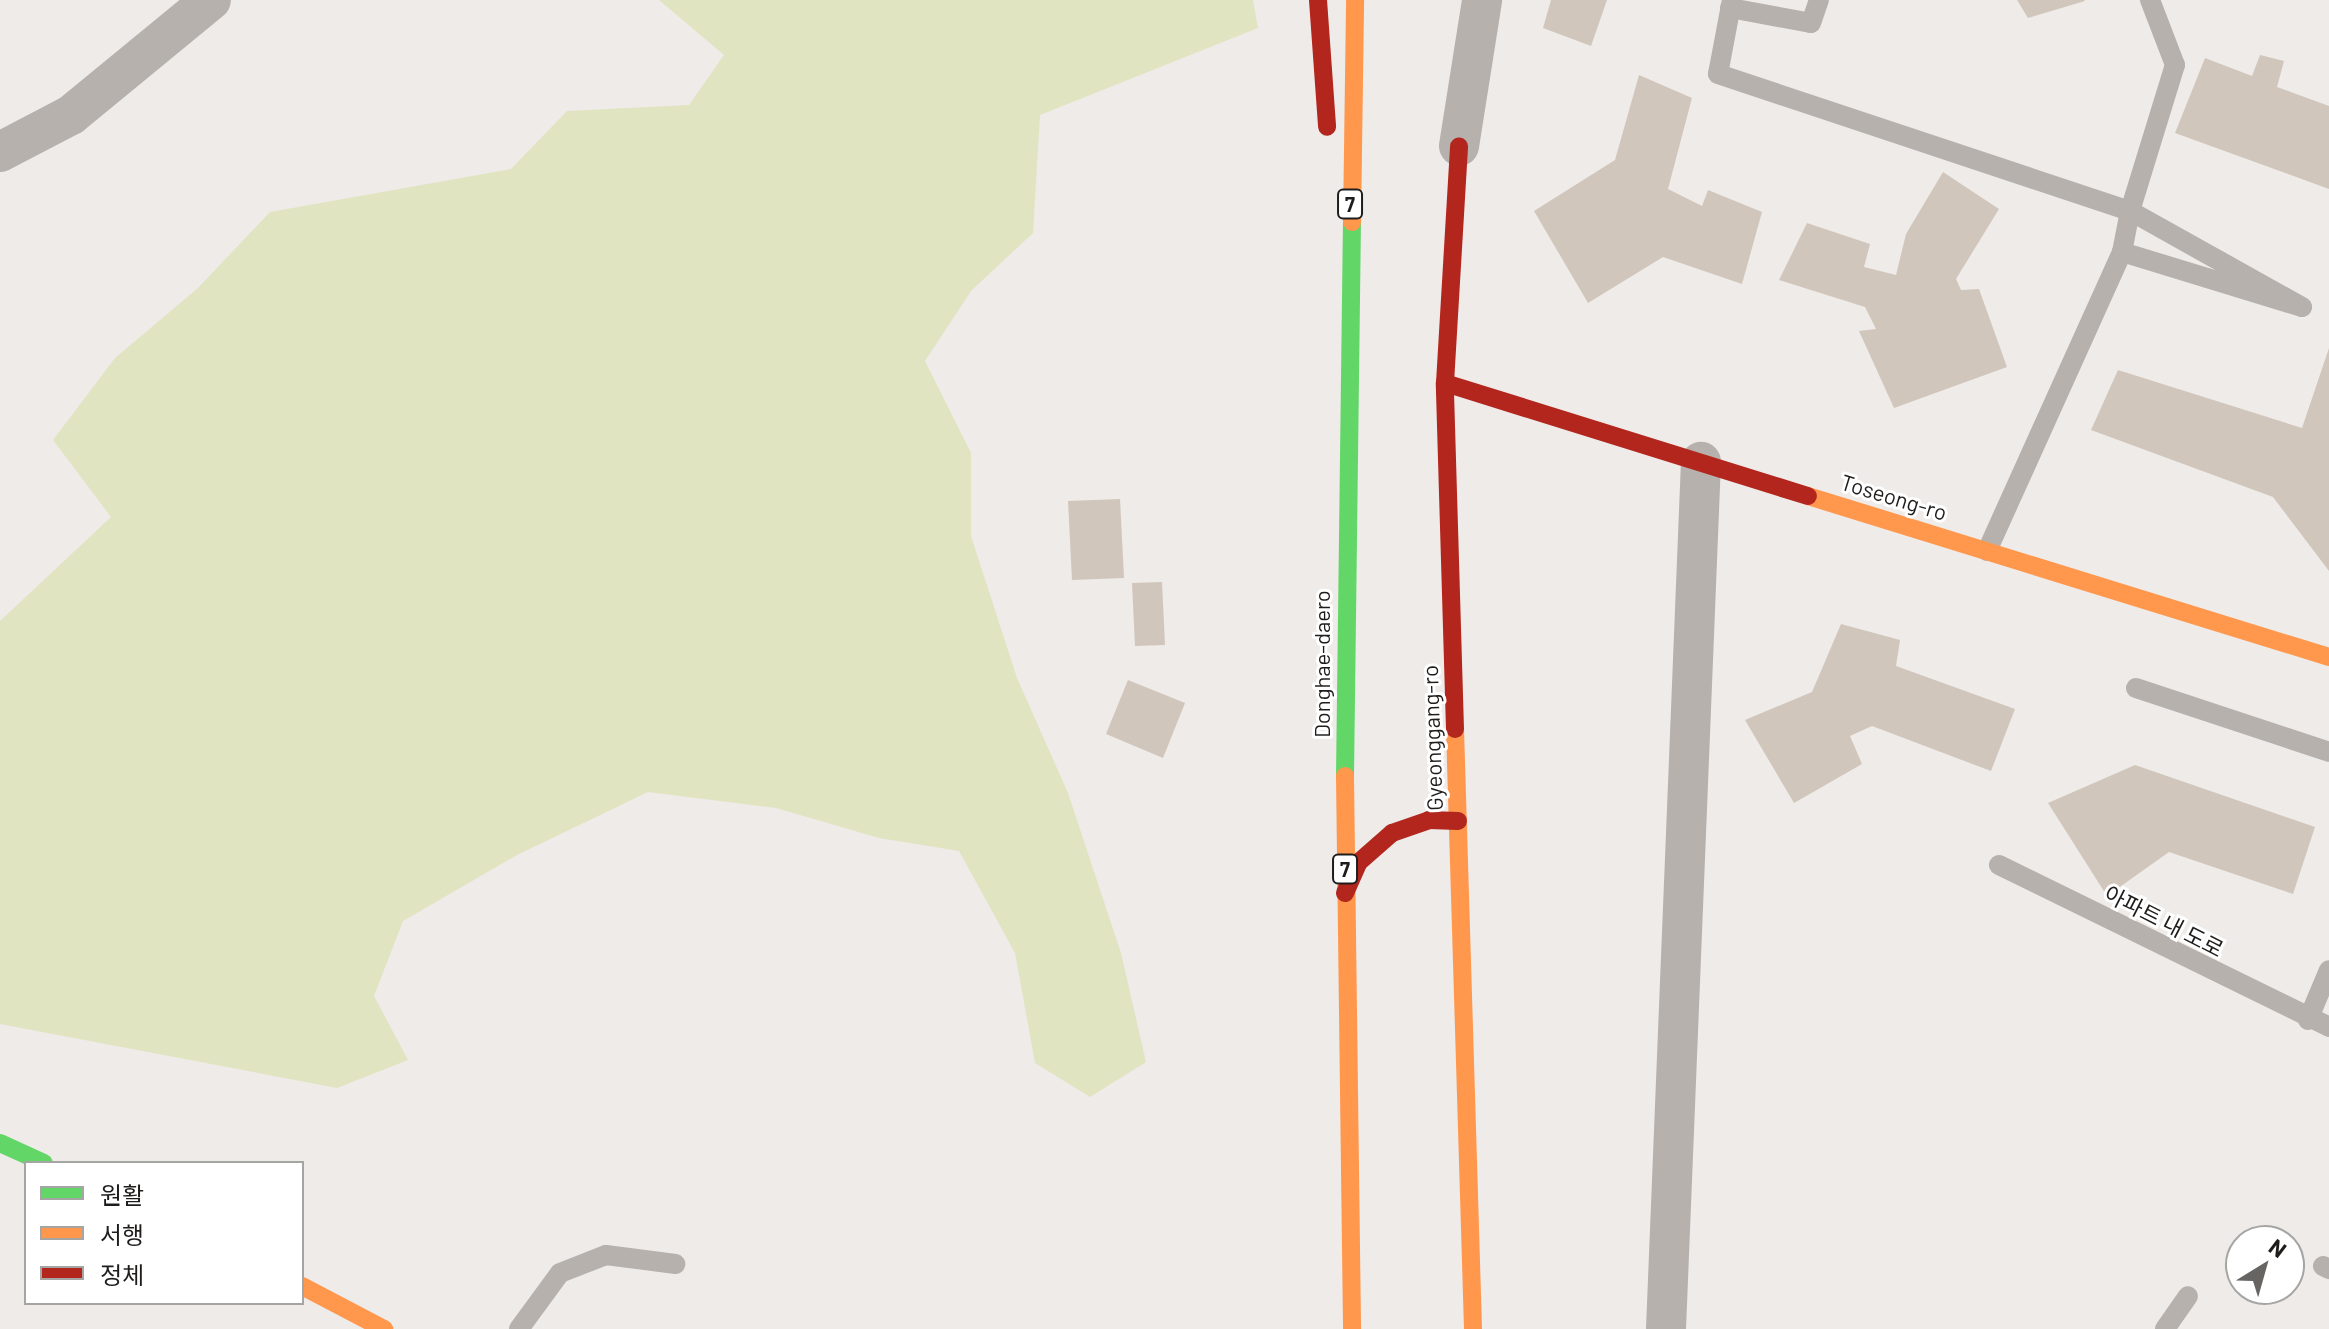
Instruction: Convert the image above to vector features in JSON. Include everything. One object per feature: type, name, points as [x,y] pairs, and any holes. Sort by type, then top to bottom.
[{"type":"main road","points":[[1318,0],[1328,140]]},
{"type":"main road","name":"Donghae-daero","points":[[1352,1329],[1345,893],[1347,348],[1355,0]]},
{"type":"main road","points":[[1347,348],[1373,136]]},
{"type":"main road","name":"Gyeonggang-ro","points":[[1459,146],[1445,383],[1473,1329]]},
{"type":"main road","points":[[1332,188],[1348,409]]},
{"type":"main road","name":"Toseong-ro","points":[[1445,383],[2329,657]]},
{"type":"main road","points":[[1345,893],[1359,862],[1392,833],[1429,820],[1458,821]]},
{"type":"main road","points":[[0,1143],[40,1161]]},
{"type":"main road","points":[[304,1287],[384,1329]]},
{"type":"street","points":[[0,152],[71,115],[211,0]]},
{"type":"street","points":[[1459,146],[1482,0]]},
{"type":"street","points":[[1666,1329],[1701,462]]},
{"type":"lane","points":[[1819,0],[1811,23],[1731,4],[1718,74],[2130,211],[2302,307],[2122,252]]},
{"type":"lane","points":[[1987,551],[2122,252],[2130,211],[2175,65],[2150,0]]},
{"type":"lane","points":[[2136,688],[2329,752]]},
{"type":"lane","name":"아파트 내 도로","points":[[1999,865],[2308,1020],[2329,1027]]},
{"type":"lane","points":[[2308,1020],[2329,970]]},
{"type":"lane","points":[[519,1329],[560,1273],[606,1255],[675,1264]]},
{"type":"lane","points":[[2165,1329],[2188,1296]]},
{"type":"green space","points":[[659,0],[1253,0],[1258,28],[1040,115],[1033,233],[971,291],[925,361],[971,453],[971,536],[1017,678],[1068,793],[1121,953],[1146,1062],[1090,1097],[1035,1063],[1015,953],[959,851],[879,838],[776,808],[648,792],[517,855],[403,921],[374,996],[408,1060],[337,1088],[0,1024],[0,621],[111,517],[53,440],[115,358],[198,288],[270,212],[511,169],[567,111],[689,105],[724,55]]},
{"type":"building","points":[[1551,0],[1607,0],[1591,46],[1543,28]]},
{"type":"building","points":[[2017,0],[2084,0],[2085,1],[2028,18]]},
{"type":"building","points":[[2260,55],[2284,61],[2277,87],[2329,106],[2329,189],[2175,133],[2205,58],[2252,76]]},
{"type":"building","points":[[1639,75],[1692,98],[1668,189],[1702,206],[1708,190],[1762,212],[1742,284],[1663,257],[1588,303],[1534,211],[1615,160]]},
{"type":"building","points":[[1943,172],[1999,209],[1956,279],[1961,290],[1979,289],[2007,367],[1894,408],[1859,331],[1876,329],[1865,307],[1779,280],[1807,223],[1870,244],[1864,267],[1896,275],[1906,234]]},
{"type":"building","points":[[2329,348],[2329,571],[2273,497],[2091,430],[2118,370],[2302,428]]},
{"type":"building","points":[[1120,499],[1124,578],[1072,580],[1068,501]]},
{"type":"building","points":[[1162,582],[1165,645],[1135,646],[1132,583]]},
{"type":"building","points":[[1841,624],[1900,640],[1896,666],[2015,709],[1991,771],[1872,726],[1850,736],[1862,764],[1794,803],[1745,720],[1812,692]]},
{"type":"building","points":[[1128,680],[1185,703],[1163,758],[1106,734]]},
{"type":"building","points":[[2135,765],[2315,827],[2293,894],[2169,852],[2107,896],[2048,803]]},
{"type":"traffic: fast","points":[[1345,776],[1352,222]]},
{"type":"traffic: fast","points":[[0,1143],[40,1161]]},
{"type":"traffic: slow","points":[[1352,222],[1355,0]]},
{"type":"traffic: slow","points":[[1808,496],[2329,657]]},
{"type":"traffic: slow","points":[[1455,729],[1473,1329]]},
{"type":"traffic: slow","points":[[1345,776],[1352,1329]]},
{"type":"traffic: slow","points":[[304,1287],[384,1329]]},
{"type":"traffic: jam","points":[[1318,0],[1327,127]]},
{"type":"traffic: jam","points":[[1455,729],[1445,383],[1459,146]]},
{"type":"traffic: jam","points":[[1445,383],[1808,496]]},
{"type":"traffic: jam","points":[[1345,893],[1359,862],[1392,833],[1429,820],[1458,821]]}]
